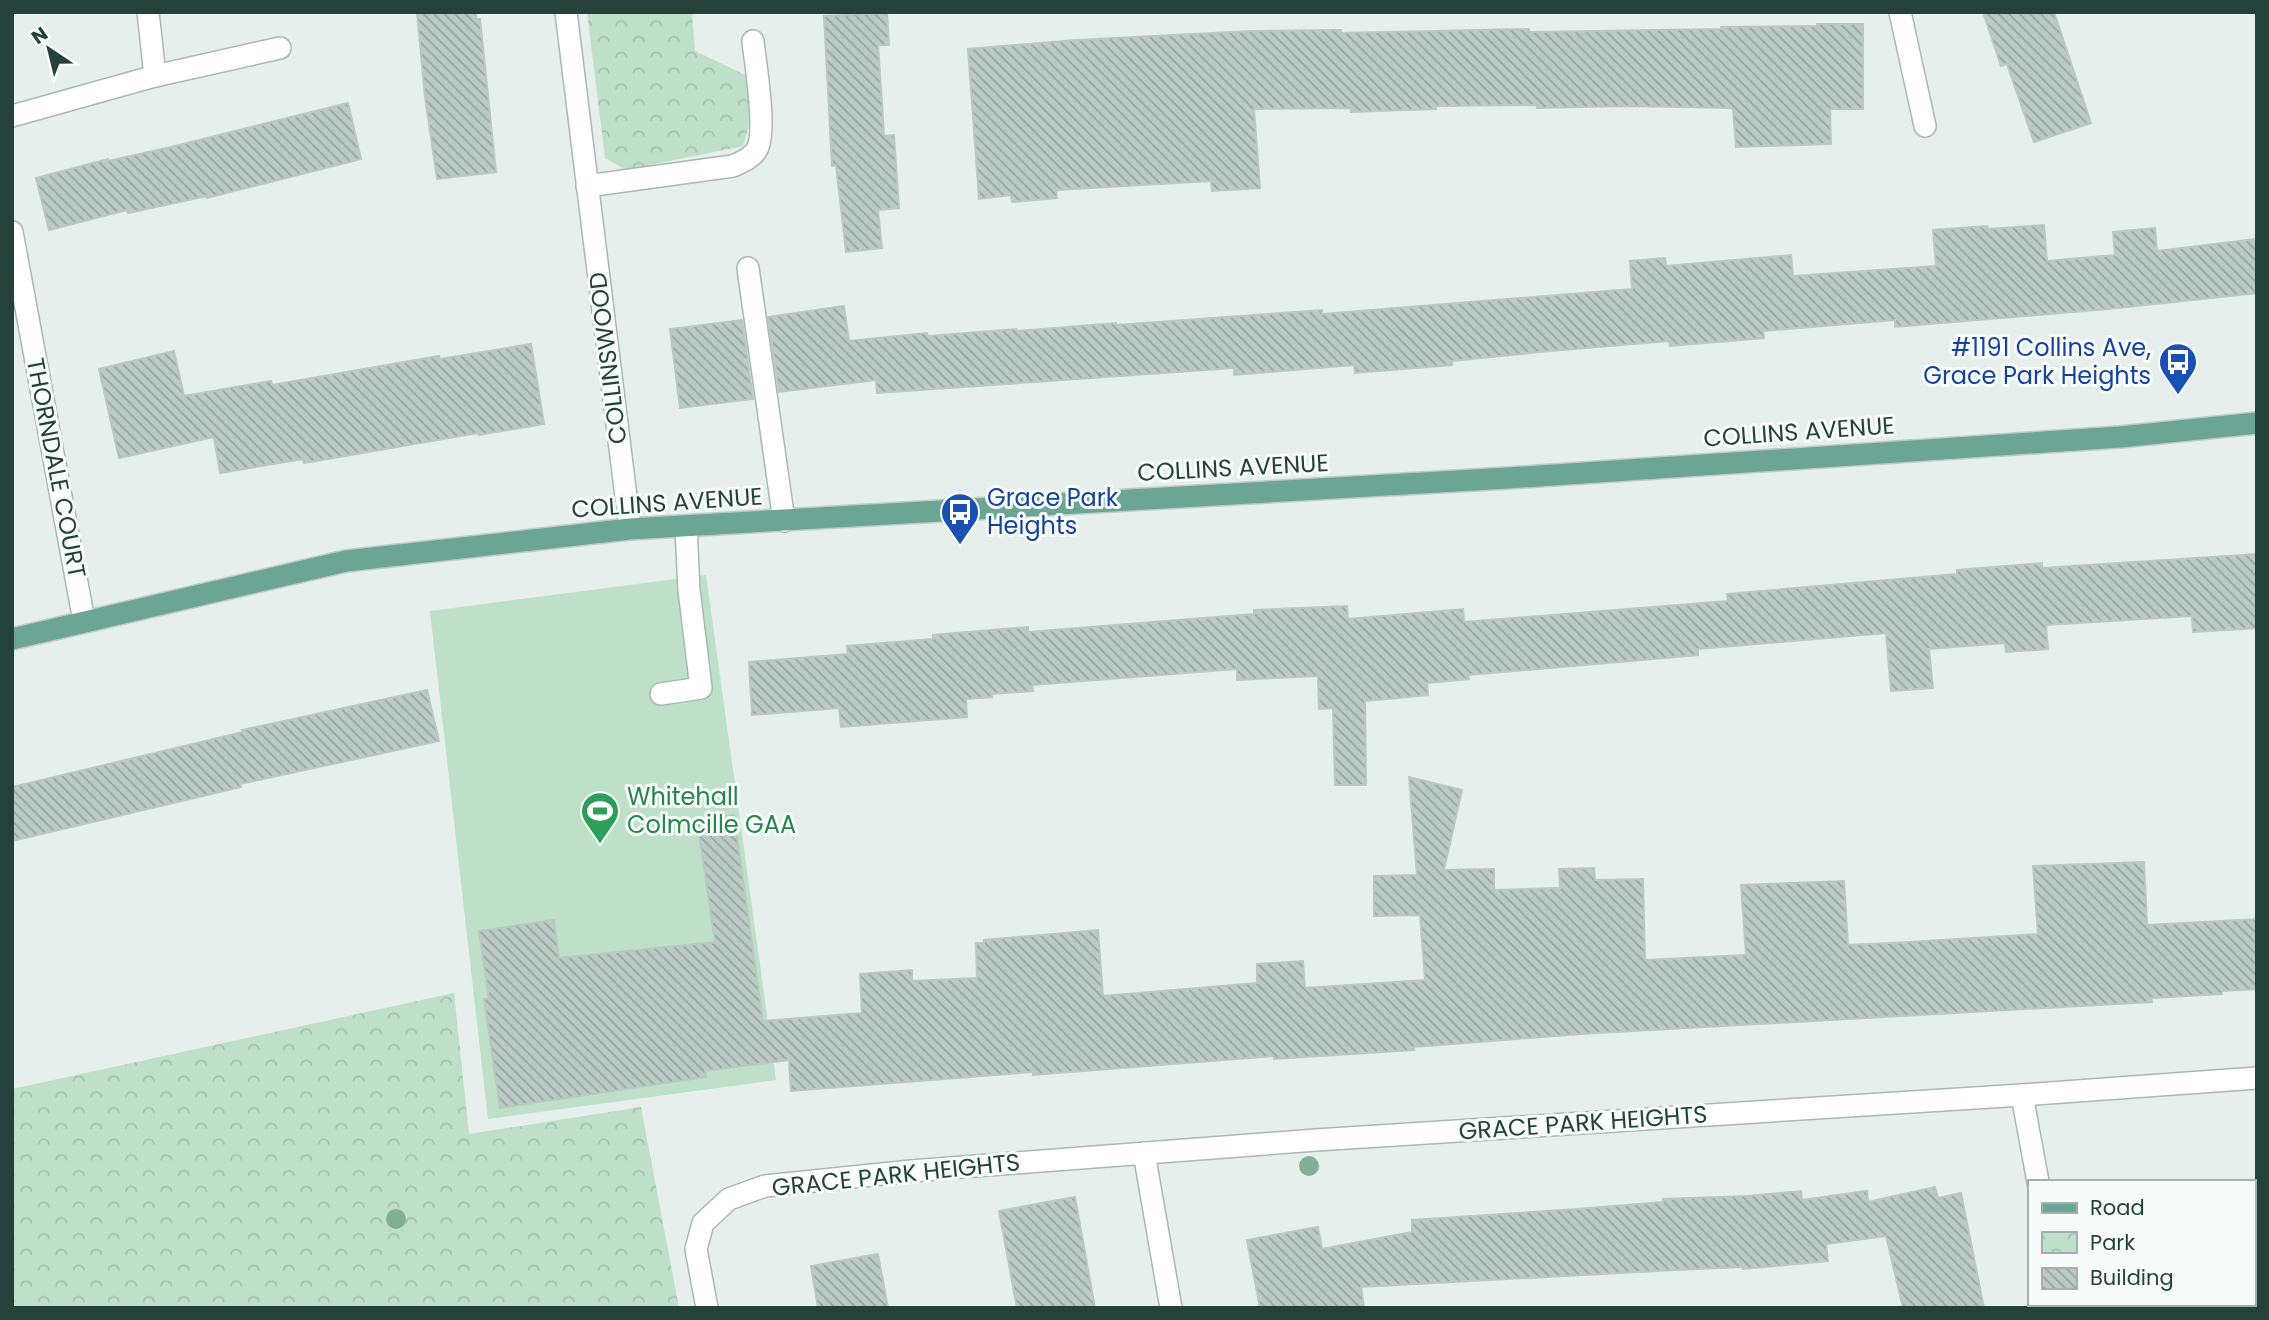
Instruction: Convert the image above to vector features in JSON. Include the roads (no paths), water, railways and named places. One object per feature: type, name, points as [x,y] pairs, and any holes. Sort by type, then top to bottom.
[{"type":"main road","name":"COLLINS AVENUE","points":[[12,639],[346,561],[630,529],[1521,477],[2120,437],[2257,423]]},
{"type":"street","points":[[148,12],[155,76]]},
{"type":"street","name":"COLLINSWOOD","points":[[566,12],[630,529]]},
{"type":"street","points":[[1899,12],[1925,126]]},
{"type":"street","points":[[587,186],[733,166],[747,160],[758,149],[762,133],[753,41]]},
{"type":"street","points":[[12,116],[155,76],[280,48]]},
{"type":"street","name":"THORNDALE COURT","points":[[12,232],[84,621]]},
{"type":"street","points":[[748,268],[784,521]]},
{"type":"street","points":[[661,694],[701,688],[689,590],[686,527]]},
{"type":"street","name":"GRACE PARK HEIGHTS","points":[[707,1308],[695,1249],[703,1223],[729,1199],[765,1186],[911,1171],[1344,1138],[2257,1078]]},
{"type":"street","points":[[2022,1095],[2038,1180]]},
{"type":"street","points":[[1144,1153],[1171,1308]]},
{"type":"place","name":"#1191 Collins Ave, Grace Park Heights","points":[[2178,396]]},
{"type":"place","name":"Grace Park Heights","points":[[960,546]]},
{"type":"place","name":"Whitehall Colmcille GAA","points":[[600,845]]}]
